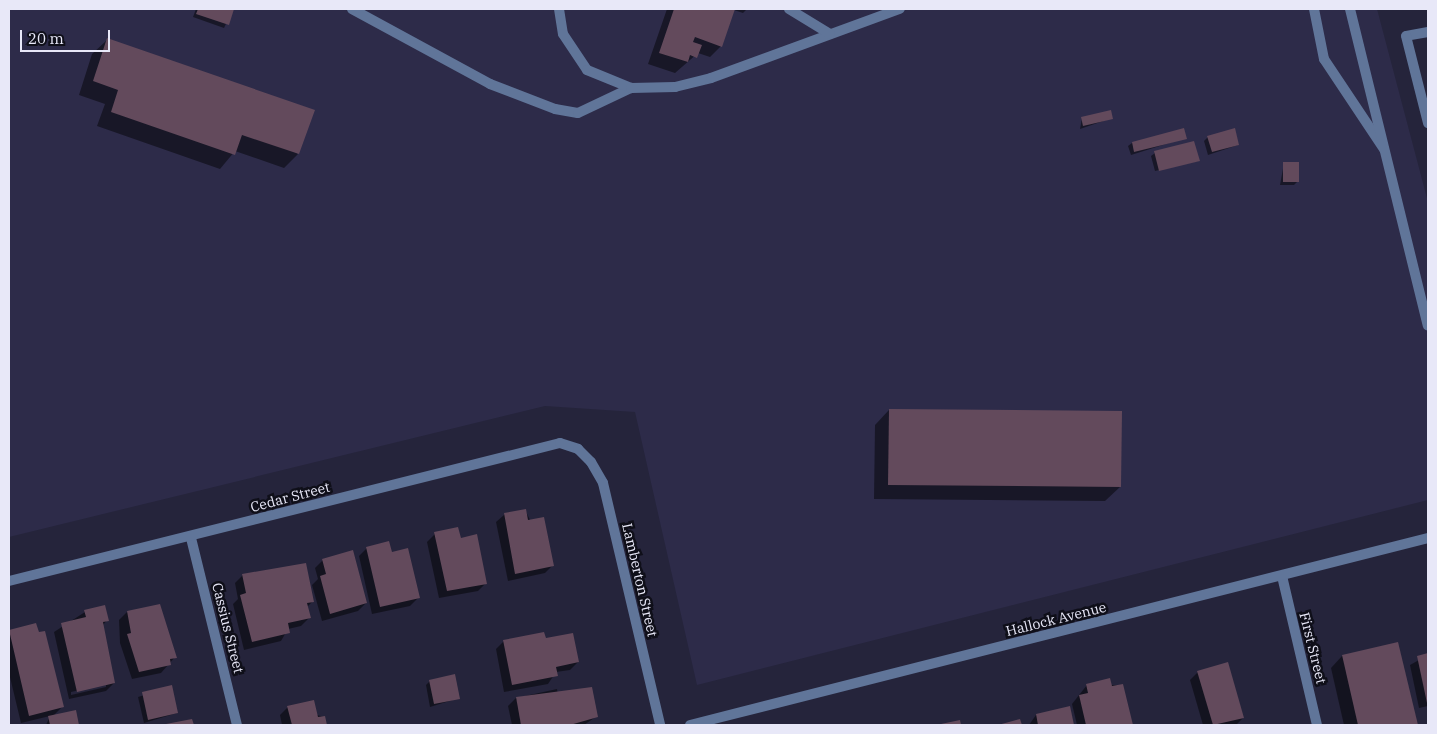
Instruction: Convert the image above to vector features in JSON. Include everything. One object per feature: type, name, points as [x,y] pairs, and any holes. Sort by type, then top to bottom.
[{"type":"street","points":[[352,9],[490,84],[555,109],[578,113],[631,88]]},
{"type":"street","points":[[559,9],[563,34],[587,70],[631,88],[675,87],[711,78],[900,9]]},
{"type":"street","points":[[789,9],[830,34]]},
{"type":"street","points":[[1314,9],[1324,59],[1388,154]]},
{"type":"street","points":[[1350,9],[1388,154],[1428,326]]},
{"type":"street","points":[[1428,32],[1406,36],[1428,123]]},
{"type":"street","name":"Cedar Street","points":[[9,581],[191,538],[543,444],[560,443],[578,449]]},
{"type":"street","name":"Lamberton Street","points":[[578,449],[603,483],[660,725]]},
{"type":"street","name":"Cassius Street","points":[[191,538],[237,725]]},
{"type":"street","name":"Hallock Avenue","points":[[690,725],[1428,538]]},
{"type":"street","name":"First Street","points":[[1282,576],[1318,725]]},
{"type":"shaded area","points":[[9,9],[1377,9],[1428,202],[1428,500],[697,685],[635,412],[545,406],[9,537]]},
{"type":"building","points":[[198,9],[234,9],[229,25],[196,14]]},
{"type":"building","points":[[674,9],[735,9],[722,47],[695,37],[693,42],[702,45],[697,58],[690,55],[688,62],[659,53]]},
{"type":"building","points":[[107,38],[315,110],[299,154],[242,135],[235,155],[111,112],[118,90],[93,81]]},
{"type":"building","points":[[1111,110],[1113,119],[1083,126],[1081,117]]},
{"type":"building","points":[[1184,128],[1187,139],[1134,152],[1132,142]]},
{"type":"building","points":[[1235,128],[1239,145],[1212,152],[1207,136]]},
{"type":"building","points":[[1194,141],[1200,161],[1159,171],[1154,151]]},
{"type":"building","points":[[1283,162],[1299,162],[1299,182],[1283,182]]},
{"type":"building","points":[[889,409],[1122,411],[1121,487],[888,485]]},
{"type":"building","points":[[526,509],[528,520],[544,517],[554,566],[515,574],[504,513]]},
{"type":"building","points":[[458,527],[461,538],[477,534],[487,584],[447,591],[434,532]]},
{"type":"building","points":[[389,541],[392,552],[408,548],[420,598],[380,607],[366,547]]},
{"type":"building","points":[[353,550],[367,603],[330,614],[320,576],[326,574],[322,559]]},
{"type":"building","points":[[306,563],[314,602],[307,603],[311,618],[288,623],[290,633],[252,642],[240,595],[246,593],[242,574]]},
{"type":"building","points":[[160,604],[177,658],[170,659],[171,665],[139,672],[127,634],[131,633],[127,611]]},
{"type":"building","points":[[105,605],[109,621],[103,622],[115,683],[77,692],[61,623],[86,617],[84,610]]},
{"type":"building","points":[[36,623],[39,632],[45,631],[64,707],[29,716],[9,630]]},
{"type":"building","points":[[544,632],[546,638],[573,633],[579,662],[556,667],[558,676],[512,685],[503,640]]},
{"type":"building","points":[[1398,642],[1418,725],[1358,725],[1342,655]]},
{"type":"building","points":[[1428,653],[1428,703],[1427,703],[1417,656]]},
{"type":"building","points":[[1228,662],[1244,718],[1213,725],[1197,671]]},
{"type":"building","points":[[455,674],[460,699],[434,704],[429,680]]},
{"type":"building","points":[[1110,678],[1112,686],[1123,684],[1133,725],[1086,725],[1079,695],[1088,693],[1086,684]]},
{"type":"building","points":[[172,685],[178,713],[148,720],[142,692]]},
{"type":"building","points":[[592,687],[598,717],[570,725],[521,725],[516,697]]},
{"type":"building","points":[[314,700],[318,717],[325,716],[327,725],[292,725],[287,706]]},
{"type":"building","points":[[1070,706],[1074,725],[1038,725],[1036,714]]},
{"type":"building","points":[[76,710],[79,725],[50,725],[48,716]]},
{"type":"building","points":[[192,719],[194,725],[166,725],[166,724]]},
{"type":"building","points":[[1020,719],[1022,725],[998,725]]},
{"type":"building","points":[[960,720],[961,725],[941,725],[941,724]]}]
